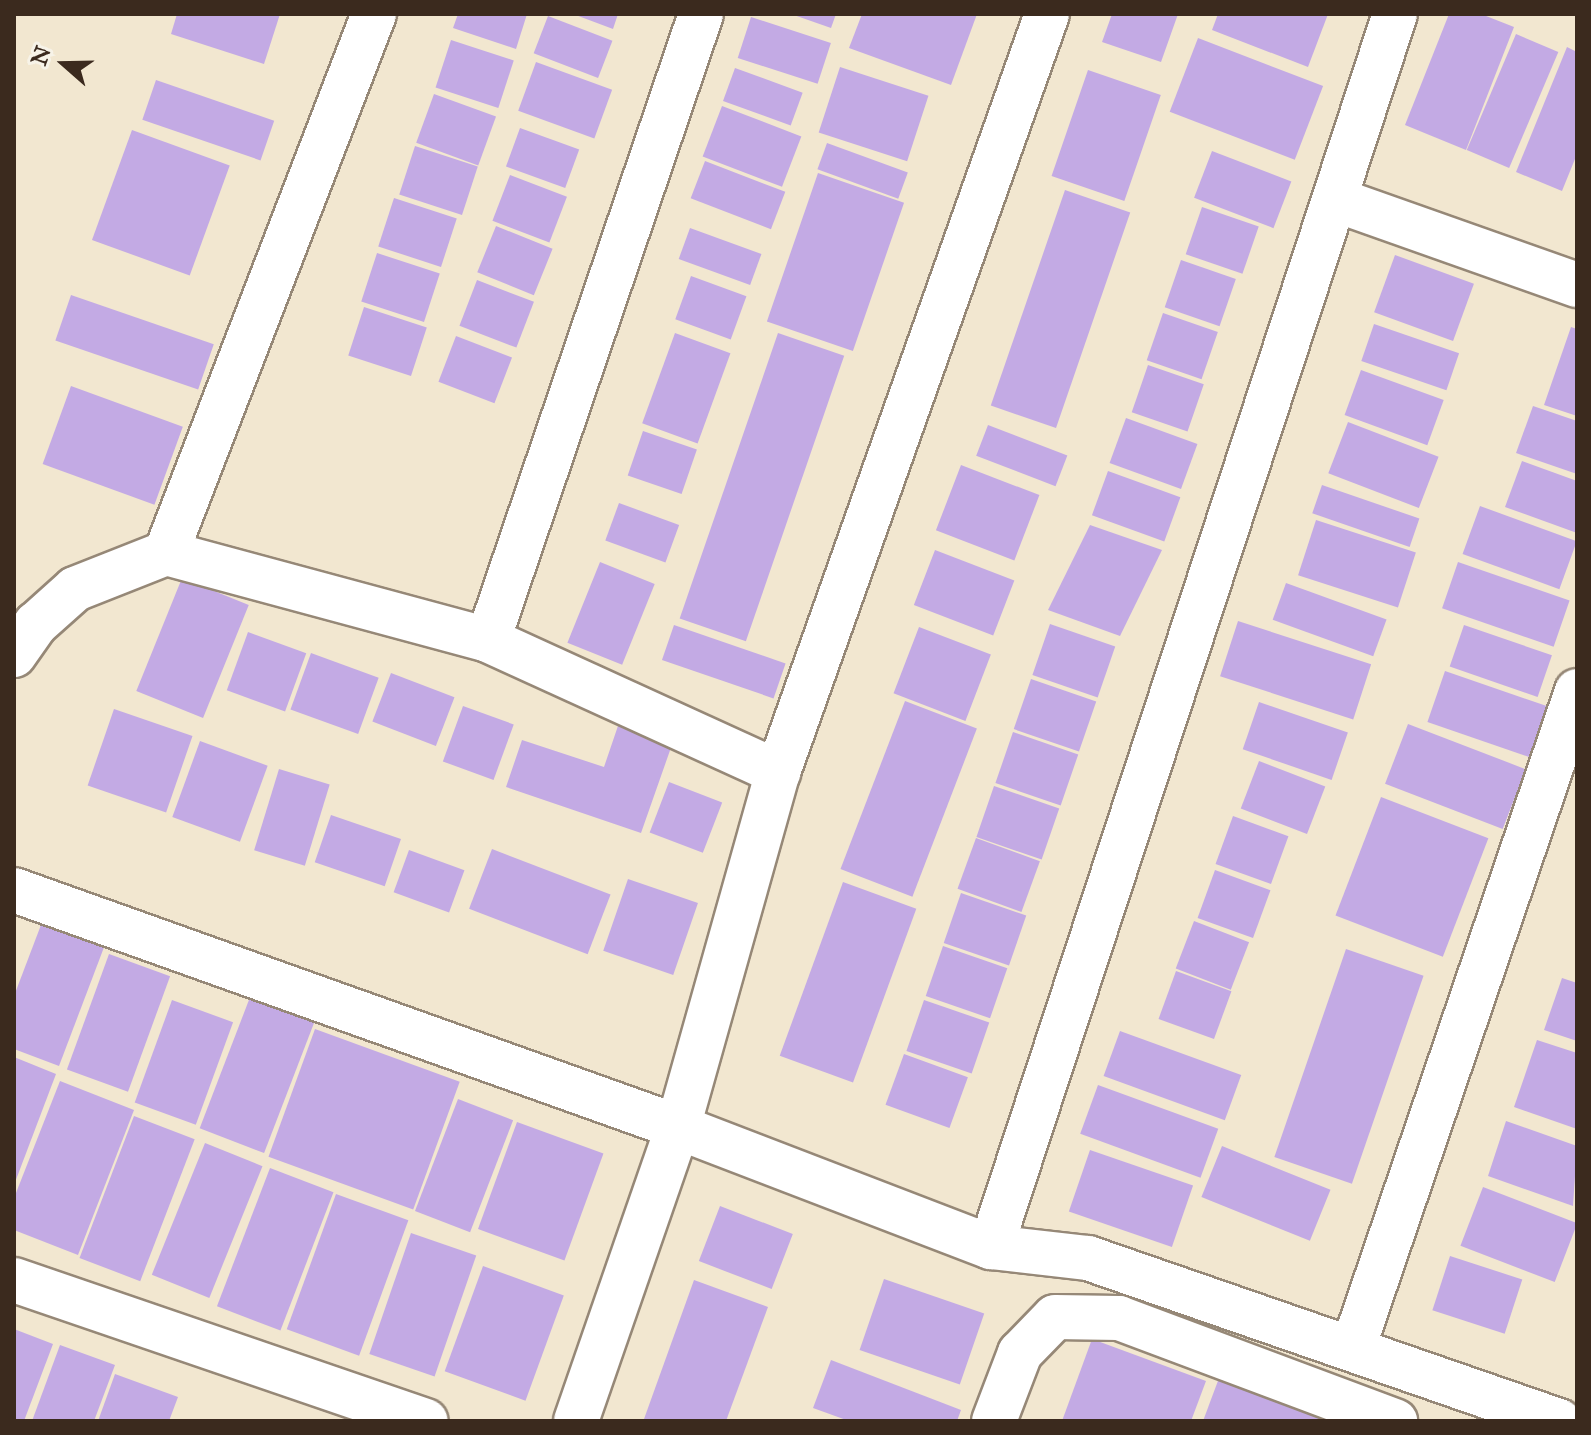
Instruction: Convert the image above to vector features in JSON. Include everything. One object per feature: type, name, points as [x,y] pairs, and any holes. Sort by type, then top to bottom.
[{"type":"street","points":[[166,553],[374,14]]},
{"type":"street","points":[[488,640],[701,14]]},
{"type":"street","points":[[576,1421],[678,1127],[778,772],[1047,14]]},
{"type":"street","points":[[991,1247],[1337,200],[1395,14]]},
{"type":"street","points":[[1337,200],[1577,285]]},
{"type":"street","points":[[14,655],[36,624],[75,589],[166,553],[488,640],[778,772]]},
{"type":"street","points":[[1353,1348],[1577,691]]},
{"type":"street","points":[[14,890],[678,1127],[991,1247],[1088,1258],[1560,1421]]},
{"type":"street","points":[[14,1280],[426,1421]]},
{"type":"street","points":[[994,1421],[1020,1353],[1055,1317],[1119,1318],[1367,1416]]},
{"type":"building","points":[[177,14],[280,14],[264,64],[171,34]]},
{"type":"building","points":[[458,14],[527,14],[516,49],[453,28]]},
{"type":"building","points":[[573,14],[618,14],[613,29]]},
{"type":"building","points":[[791,14],[836,14],[831,28]]},
{"type":"building","points":[[862,14],[977,14],[951,85],[849,48]]},
{"type":"building","points":[[1112,14],[1178,14],[1161,62],[1102,42]]},
{"type":"building","points":[[1218,14],[1328,14],[1308,67],[1212,30]]},
{"type":"building","points":[[1449,14],[1481,14],[1514,27],[1466,150],[1405,125]]},
{"type":"building","points":[[548,16],[612,41],[598,78],[534,53]]},
{"type":"building","points":[[751,17],[831,43],[818,84],[738,58]]},
{"type":"building","points":[[1516,34],[1558,52],[1509,168],[1467,150]]},
{"type":"building","points":[[1198,38],[1323,86],[1295,160],[1170,112]]},
{"type":"building","points":[[451,40],[514,60],[498,108],[436,88]]},
{"type":"building","points":[[1567,47],[1577,52],[1577,154],[1562,191],[1516,172]]},
{"type":"building","points":[[536,62],[612,90],[594,139],[518,111]]},
{"type":"building","points":[[840,67],[928,96],[907,161],[819,133]]},
{"type":"building","points":[[735,68],[803,93],[791,126],[723,101]]},
{"type":"building","points":[[1088,70],[1161,95],[1124,201],[1052,176]]},
{"type":"building","points":[[156,80],[274,121],[261,160],[142,120]]},
{"type":"building","points":[[434,94],[496,117],[478,165],[416,143]]},
{"type":"building","points":[[722,106],[801,136],[782,187],[703,156]]},
{"type":"building","points":[[520,128],[579,150],[565,188],[506,167]]},
{"type":"building","points":[[132,130],[230,166],[190,276],[92,240]]},
{"type":"building","points":[[827,143],[908,172],[898,199],[817,169]]},
{"type":"building","points":[[415,146],[478,166],[462,215],[399,195]]},
{"type":"building","points":[[1212,151],[1291,181],[1273,228],[1194,198]]},
{"type":"building","points":[[705,161],[785,192],[771,229],[691,198]]},
{"type":"building","points":[[818,173],[904,203],[853,351],[767,321]]},
{"type":"building","points":[[510,175],[567,197],[549,243],[492,221]]},
{"type":"building","points":[[1065,190],[1130,212],[1056,428],[991,406]]},
{"type":"building","points":[[394,198],[457,218],[441,267],[378,247]]},
{"type":"building","points":[[1202,207],[1259,227],[1242,274],[1186,254]]},
{"type":"building","points":[[496,226],[553,249],[534,295],[477,272]]},
{"type":"building","points":[[690,228],[761,254],[750,285],[679,259]]},
{"type":"building","points":[[377,253],[440,273],[424,322],[361,302]]},
{"type":"building","points":[[1395,255],[1474,284],[1453,341],[1374,312]]},
{"type":"building","points":[[1181,260],[1236,279],[1220,326],[1165,307]]},
{"type":"building","points":[[691,276],[746,296],[731,339],[675,319]]},
{"type":"building","points":[[477,280],[534,302],[516,348],[459,326]]},
{"type":"building","points":[[71,295],[214,344],[198,390],[55,340]]},
{"type":"building","points":[[364,307],[427,327],[411,376],[348,356]]},
{"type":"building","points":[[1163,313],[1218,332],[1202,379],[1147,360]]},
{"type":"building","points":[[1374,324],[1459,353],[1446,390],[1361,361]]},
{"type":"building","points":[[1571,327],[1577,329],[1577,416],[1544,405]]},
{"type":"building","points":[[675,333],[730,353],[698,443],[642,423]]},
{"type":"building","points":[[778,333],[844,356],[746,641],[680,619]]},
{"type":"building","points":[[456,336],[512,358],[494,403],[438,382]]},
{"type":"building","points":[[1148,365],[1204,384],[1188,431],[1132,412]]},
{"type":"building","points":[[1361,370],[1444,400],[1427,445],[1345,415]]},
{"type":"building","points":[[71,386],[183,427],[154,505],[43,464]]},
{"type":"building","points":[[1533,406],[1577,421],[1577,474],[1516,453]]},
{"type":"building","points":[[1126,418],[1197,444],[1181,489],[1110,463]]},
{"type":"building","points":[[1348,422],[1439,457],[1419,508],[1328,473]]},
{"type":"building","points":[[988,425],[1067,455],[1056,486],[976,456]]},
{"type":"building","points":[[643,431],[697,450],[682,494],[628,475]]},
{"type":"building","points":[[1522,461],[1577,481],[1577,533],[1505,507]]},
{"type":"building","points":[[961,465],[1039,495],[1014,560],[936,530]]},
{"type":"building","points":[[1108,471],[1180,497],[1164,542],[1092,515]]},
{"type":"building","points":[[1322,485],[1419,519],[1410,547],[1312,513]]},
{"type":"building","points":[[619,503],[679,525],[665,562],[605,541]]},
{"type":"building","points":[[1480,506],[1577,541],[1559,589],[1463,554]]},
{"type":"building","points":[[1316,520],[1416,552],[1398,608],[1298,575]]},
{"type":"building","points":[[1090,525],[1162,550],[1120,636],[1048,610]]},
{"type":"building","points":[[935,550],[1014,580],[993,636],[914,605]]},
{"type":"building","points":[[600,562],[655,584],[622,665],[567,643]]},
{"type":"building","points":[[1458,562],[1570,600],[1554,647],[1442,608]]},
{"type":"building","points":[[182,578],[249,605],[203,718],[136,691]]},
{"type":"building","points":[[1286,583],[1387,620],[1373,656],[1273,620]]},
{"type":"building","points":[[1238,621],[1371,664],[1353,719],[1220,676]]},
{"type":"building","points":[[1050,624],[1115,646],[1098,698],[1032,675]]},
{"type":"building","points":[[674,625],[786,663],[774,698],[662,660]]},
{"type":"building","points":[[1464,625],[1552,655],[1538,697],[1450,667]]},
{"type":"building","points":[[919,627],[991,655],[965,721],[894,693]]},
{"type":"building","points":[[248,632],[306,653],[285,711],[227,690]]},
{"type":"building","points":[[311,653],[379,678],[358,734],[290,709]]},
{"type":"building","points":[[1445,671],[1552,708],[1534,759],[1427,722]]},
{"type":"building","points":[[391,673],[454,697],[436,746],[372,722]]},
{"type":"building","points":[[1031,679],[1096,701],[1079,752],[1014,729]]},
{"type":"building","points":[[905,701],[977,729],[912,897],[840,869]]},
{"type":"building","points":[[1259,702],[1348,733],[1332,780],[1243,749]]},
{"type":"building","points":[[463,706],[514,724],[494,780],[443,761]]},
{"type":"building","points":[[114,709],[192,736],[166,813],[88,786]]},
{"type":"building","points":[[620,720],[674,739],[641,833],[506,787],[522,740],[604,767]]},
{"type":"building","points":[[1408,724],[1526,769],[1503,829],[1385,784]]},
{"type":"building","points":[[1013,732],[1078,754],[1061,806],[995,783]]},
{"type":"building","points":[[200,741],[268,766],[240,842],[172,817]]},
{"type":"building","points":[[1259,761],[1325,786],[1307,834],[1241,809]]},
{"type":"building","points":[[279,769],[330,784],[305,866],[254,850]]},
{"type":"building","points":[[669,782],[722,802],[703,853],[650,832]]},
{"type":"building","points":[[994,786],[1059,808],[1042,860],[976,837]]},
{"type":"building","points":[[1381,797],[1488,838],[1443,957],[1335,916]]},
{"type":"building","points":[[331,815],[401,839],[385,886],[315,862]]},
{"type":"building","points":[[1233,816],[1288,836],[1271,884],[1216,864]]},
{"type":"building","points":[[976,838],[1040,861],[1021,912],[958,889]]},
{"type":"building","points":[[492,849],[611,895],[588,954],[469,909]]},
{"type":"building","points":[[409,850],[464,870],[449,912],[394,892]]},
{"type":"building","points":[[1215,870],[1270,890],[1253,938],[1198,918]]},
{"type":"building","points":[[628,879],[698,903],[673,975],[603,951]]},
{"type":"building","points":[[843,882],[916,909],[853,1083],[780,1056]]},
{"type":"building","points":[[961,893],[1026,915],[1009,966],[944,943]]},
{"type":"building","points":[[44,917],[106,942],[59,1066],[14,1049],[14,996]]},
{"type":"building","points":[[1194,921],[1249,942],[1231,990],[1176,969]]},
{"type":"building","points":[[943,946],[1007,968],[990,1018],[926,996]]},
{"type":"building","points":[[1346,949],[1424,976],[1352,1184],[1274,1157]]},
{"type":"building","points":[[109,954],[170,976],[128,1092],[67,1070]]},
{"type":"building","points":[[1176,971],[1231,991],[1214,1039],[1159,1019]]},
{"type":"building","points":[[1562,978],[1577,983],[1577,1041],[1544,1030]]},
{"type":"building","points":[[252,992],[316,1017],[264,1153],[200,1128]]},
{"type":"building","points":[[172,1000],[233,1022],[196,1125],[135,1102]]},
{"type":"building","points":[[924,1000],[989,1022],[972,1074],[906,1051]]},
{"type":"building","points":[[315,1029],[460,1082],[413,1209],[268,1157]]},
{"type":"building","points":[[1120,1031],[1241,1075],[1225,1120],[1104,1076]]},
{"type":"building","points":[[1537,1040],[1577,1053],[1577,1129],[1514,1107]]},
{"type":"building","points":[[904,1054],[968,1077],[949,1128],[886,1105]]},
{"type":"building","points":[[14,1057],[56,1074],[14,1185]]},
{"type":"building","points":[[60,1081],[134,1110],[78,1255],[14,1230],[14,1198]]},
{"type":"building","points":[[1098,1085],[1218,1129],[1200,1178],[1080,1134]]},
{"type":"building","points":[[458,1099],[513,1120],[470,1232],[415,1211]]},
{"type":"building","points":[[134,1116],[195,1139],[140,1281],[80,1258]]},
{"type":"building","points":[[1506,1121],[1577,1146],[1573,1206],[1488,1176]]},
{"type":"building","points":[[517,1122],[603,1153],[564,1261],[478,1229]]},
{"type":"building","points":[[205,1143],[262,1166],[209,1298],[152,1275]]},
{"type":"building","points":[[1222,1146],[1330,1190],[1310,1241],[1201,1197]]},
{"type":"building","points":[[1090,1150],[1193,1185],[1172,1247],[1069,1211]]},
{"type":"building","points":[[270,1168],[333,1192],[280,1331],[217,1306]]},
{"type":"building","points":[[1483,1187],[1577,1223],[1555,1282],[1460,1246]]},
{"type":"building","points":[[336,1194],[408,1220],[359,1356],[287,1329]]},
{"type":"building","points":[[720,1206],[793,1234],[772,1289],[699,1261]]},
{"type":"building","points":[[411,1233],[476,1255],[435,1376],[369,1354]]},
{"type":"building","points":[[1450,1256],[1522,1279],[1505,1334],[1432,1310]]},
{"type":"building","points":[[483,1266],[564,1295],[526,1401],[445,1371]]},
{"type":"building","points":[[884,1279],[984,1314],[960,1384],[860,1350]]},
{"type":"building","points":[[694,1280],[768,1307],[726,1421],[644,1419]]},
{"type":"building","points":[[14,1329],[53,1344],[24,1421],[14,1421]]},
{"type":"building","points":[[1092,1339],[1206,1381],[1191,1421],[1062,1421]]},
{"type":"building","points":[[60,1345],[115,1365],[94,1421],[32,1421]]},
{"type":"building","points":[[831,1360],[961,1410],[957,1421],[849,1421],[813,1408]]},
{"type":"building","points":[[1225,1362],[1326,1401],[1318,1421],[1203,1421]]},
{"type":"building","points":[[115,1374],[178,1397],[169,1421],[98,1421]]}]
